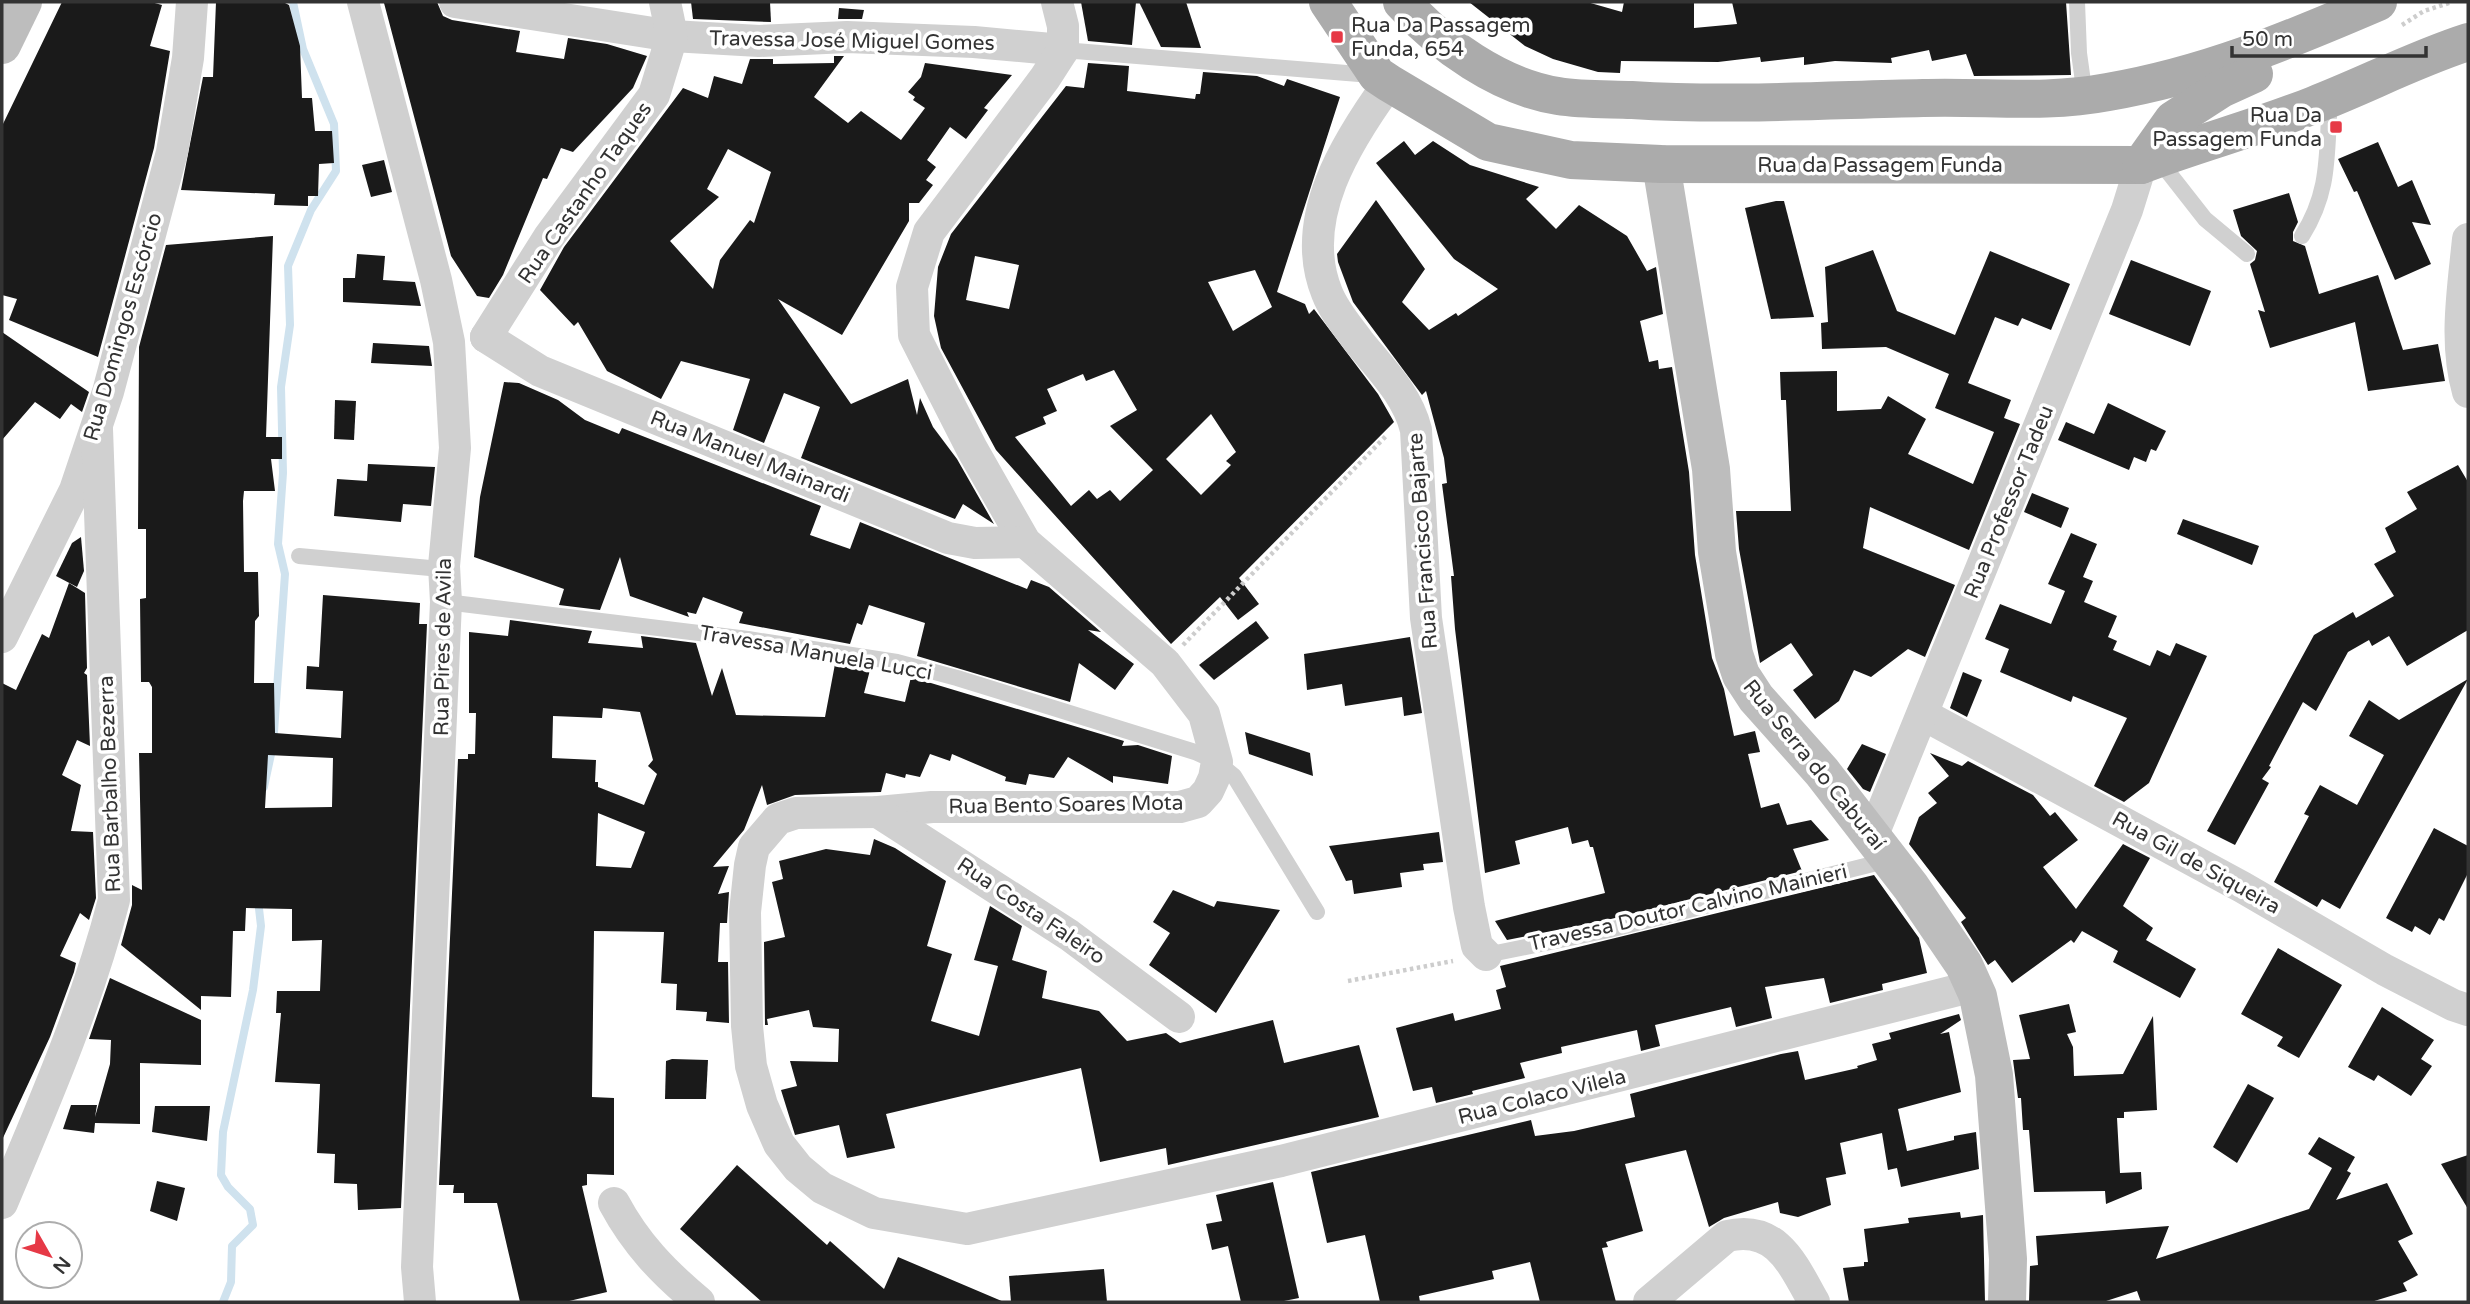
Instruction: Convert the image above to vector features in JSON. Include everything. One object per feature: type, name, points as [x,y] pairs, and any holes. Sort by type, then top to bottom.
[{"type":"main road","name":"Rua da Passagem Funda","points":[[1328,2],[1383,79],[1488,142],[1571,160],[1661,164],[2149,162],[2235,135],[2331,98],[2419,58],[2468,42]]},
{"type":"main road","points":[[1402,2],[1462,54],[1509,81],[1558,96],[1676,103],[1928,97],[2056,100],[2085,96],[2171,79],[2237,60],[2378,2]]},
{"type":"main road","points":[[2149,162],[2173,120],[2221,89],[2298,50],[2334,21]]},
{"type":"street","points":[[2,45],[23,2]]},
{"type":"street","name":"Rua Domingos Escórcio","points":[[3,630],[75,490],[97,429],[172,152],[188,58],[192,2]]},
{"type":"street","name":"Rua Pires de Avila","points":[[363,2],[436,280],[449,342],[455,448],[444,566],[446,602],[417,1267],[419,1302]]},
{"type":"street","name":"Travessa José Miguel Gomes","points":[[455,2],[672,36],[759,41],[847,37],[1063,50]]},
{"type":"street","name":"Rua Castanho Taques","points":[[486,337],[549,237],[654,95],[672,36],[665,2]]},
{"type":"street","points":[[1057,2],[1063,26],[1063,50],[1045,78],[929,232],[912,287],[914,335],[972,449],[1026,542],[1165,663],[1204,714],[1217,762]]},
{"type":"street","name":"Rua Francisco Bajarte","points":[[1383,79],[1341,159],[1320,216],[1317,243],[1327,294],[1343,320],[1411,409],[1416,430],[1426,618],[1438,710],[1469,907],[1477,946],[1486,955]]},
{"type":"street","name":"Rua Professor Tadeu","points":[[1881,848],[1924,715],[2149,162]]},
{"type":"street","name":"Rua Serra do Caburaí","points":[[1661,164],[1709,458],[1717,552],[1734,654],[1741,675],[1756,698],[1822,772],[1881,848],[1964,965],[1974,986],[1985,1023],[1994,1075],[2008,1259],[2007,1302]]},
{"type":"street","points":[[2468,239],[2460,324],[2463,373],[2468,392]]},
{"type":"street","points":[[449,342],[486,337]]},
{"type":"street","name":"Rua Manuel Mainardi","points":[[486,337],[540,371],[948,538],[975,543],[1026,542]]},
{"type":"street","name":"Rua Barbalho Bezerra","points":[[2,1203],[67,1049],[97,967],[114,900],[97,429]]},
{"type":"street","name":"Rua Gil de Siqueira","points":[[1924,715],[2242,887],[2385,970],[2468,1010]]},
{"type":"street","name":"Rua Bento Soares Mota","points":[[779,1144],[762,1105],[751,1066],[747,1026],[746,912],[754,847],[778,819],[796,813],[878,812],[932,807],[1180,807],[1198,802],[1208,791],[1217,762]]},
{"type":"street","name":"Rua Costa Faleiro","points":[[878,812],[1069,934],[1179,1017]]},
{"type":"street","name":"Rua Colaco Vilela","points":[[779,1144],[798,1168],[822,1188],[874,1213],[967,1229],[1492,1110],[1974,986]]},
{"type":"street","points":[[614,1203],[632,1236],[661,1271],[699,1302]]},
{"type":"street","points":[[1649,1302],[1727,1236],[1743,1232],[1760,1235],[1787,1255],[1814,1302]]},
{"type":"lane","points":[[2077,2],[2079,53],[2085,96]]},
{"type":"lane","name":"Travessa José Miguel Gomes","points":[[1063,50],[1383,79]]},
{"type":"lane","points":[[2302,236],[2323,195],[2331,98]]},
{"type":"lane","points":[[2149,162],[2204,219],[2247,254]]},
{"type":"lane","points":[[299,556],[430,568],[444,566]]},
{"type":"lane","name":"Travessa Manuela Lucci","points":[[446,602],[748,639],[897,662],[957,678],[1217,762]]},
{"type":"lane","points":[[1217,762],[1234,776],[1250,798],[1317,912]]},
{"type":"lane","name":"Travessa Doutor Calvino Mainieri","points":[[1486,955],[1609,930],[1881,848]]},
{"type":"path","points":[[1165,663],[1330,497],[1411,409]]},
{"type":"path","points":[[1348,981],[1486,955]]},
{"type":"building","points":[[62,2],[151,2],[162,5],[150,46],[170,51],[154,148],[98,357],[9,320],[17,299],[2,295],[2,126]]},
{"type":"building","points":[[216,2],[283,2],[289,5],[300,46],[302,98],[312,98],[315,131],[332,131],[334,163],[319,164],[318,196],[308,196],[308,206],[274,205],[275,194],[181,190],[203,77],[213,77]]},
{"type":"building","points":[[437,2],[443,16],[452,20],[520,31],[516,52],[564,59],[568,38],[607,44],[647,56],[633,88],[573,152],[561,148],[547,179],[543,178],[503,275],[489,298],[477,296],[451,256],[384,3]]},
{"type":"building","points":[[691,2],[770,2],[771,22],[693,19]]},
{"type":"building","points":[[1081,2],[1136,2],[1132,45],[1088,41]]},
{"type":"building","points":[[1139,2],[1186,2],[1201,48],[1161,47]]},
{"type":"building","points":[[1469,2],[1587,2],[1622,12],[1624,2],[1694,2],[1694,28],[1737,24],[1732,2],[2066,2],[2071,75],[1974,76],[1966,54],[1932,61],[1929,50],[1891,58],[1892,63],[1835,61],[1804,65],[1804,57],[1761,62],[1760,57],[1718,62],[1621,61],[1620,73],[1598,72],[1553,59],[1525,46]]},
{"type":"building","points":[[839,8],[864,10],[862,19],[838,19]]},
{"type":"building","points":[[834,56],[844,56],[814,97],[848,123],[861,111],[901,140],[925,108],[913,100],[915,97],[908,92],[921,77],[925,63],[1012,75],[984,108],[988,110],[966,139],[950,127],[927,160],[936,167],[926,180],[933,185],[919,203],[909,203],[909,221],[842,335],[778,299],[851,404],[908,379],[917,415],[920,398],[933,427],[957,459],[994,524],[963,504],[955,519],[801,458],[820,407],[784,393],[764,443],[733,430],[750,379],[681,361],[661,399],[607,371],[578,322],[574,326],[540,290],[564,247],[683,88],[708,98],[714,76],[742,84],[750,59],[773,59],[773,64],[834,63]],"holes":[[[728,149],[771,172],[754,223],[750,220],[720,260],[713,289],[670,241],[719,197],[707,189]]]},
{"type":"building","points":[[1088,63],[1129,66],[1127,91],[1195,99],[1196,94],[1200,94],[1203,72],[1257,76],[1284,86],[1287,79],[1340,97],[1277,292],[1305,304],[1309,314],[1314,309],[1378,394],[1394,422],[1239,578],[1259,604],[1238,620],[1220,597],[1171,644],[996,450],[941,348],[934,316],[938,267],[951,234],[1066,86],[1084,88]],"holes":[[[975,256],[1019,265],[1009,309],[966,300]],[[1255,270],[1272,307],[1233,331],[1208,282]],[[1114,370],[1137,410],[1110,426],[1153,470],[1120,501],[1110,490],[1097,499],[1089,490],[1071,506],[1015,437],[1046,424],[1043,417],[1057,411],[1047,389],[1083,374],[1086,381]],[[1211,414],[1236,452],[1226,461],[1231,465],[1201,495],[1166,459]]]},
{"type":"building","points":[[1404,141],[1415,155],[1433,141],[1470,165],[1539,187],[1526,199],[1556,229],[1579,205],[1627,236],[1647,271],[1656,267],[1663,314],[1640,321],[1649,362],[1658,360],[1659,369],[1672,367],[1689,472],[1695,555],[1712,658],[1724,689],[1734,736],[1755,731],[1760,752],[1748,754],[1761,808],[1779,803],[1787,825],[1811,820],[1829,840],[1793,849],[1802,871],[1607,920],[1507,940],[1495,921],[1605,893],[1593,847],[1590,847],[1588,840],[1572,844],[1568,827],[1515,841],[1520,864],[1485,873],[1455,629],[1451,576],[1454,576],[1442,484],[1447,483],[1444,458],[1426,391],[1422,395],[1353,302],[1337,254],[1376,200],[1425,269],[1402,302],[1429,330],[1456,313],[1458,316],[1498,289],[1454,259],[1376,163]]},
{"type":"building","points":[[2378,142],[2398,187],[2412,180],[2431,225],[2412,222],[2431,264],[2395,280],[2357,191],[2354,192],[2338,159]]},
{"type":"building","points":[[384,160],[392,192],[371,197],[362,165]]},
{"type":"building","points":[[2289,193],[2298,222],[2293,232],[2293,241],[2305,246],[2319,294],[2378,275],[2403,350],[2438,344],[2445,381],[2368,391],[2355,322],[2270,348],[2258,310],[2265,312],[2250,264],[2255,260],[2257,251],[2241,236],[2233,210]]},
{"type":"building","points":[[1784,201],[1814,317],[1771,319],[1745,208]]},
{"type":"building","points":[[273,236],[266,437],[282,437],[282,459],[271,459],[275,491],[244,491],[243,501],[244,572],[258,572],[259,616],[255,621],[254,683],[274,683],[275,733],[341,738],[343,691],[306,689],[307,666],[319,667],[323,595],[420,603],[419,624],[427,624],[401,1208],[358,1210],[357,1184],[334,1183],[335,1154],[317,1153],[320,1084],[275,1082],[281,1013],[276,1013],[277,991],[320,991],[322,940],[292,941],[292,909],[246,908],[245,931],[233,931],[231,997],[201,996],[201,1010],[121,945],[132,905],[132,885],[142,890],[139,753],[152,753],[152,687],[149,682],[141,682],[140,599],[146,598],[146,529],[138,529],[139,347],[166,245]],"holes":[[[268,755],[333,758],[332,807],[265,808]]]},
{"type":"building","points":[[1873,250],[1897,311],[1955,335],[1990,251],[2070,284],[2051,330],[2022,318],[2018,326],[1995,317],[1968,383],[2011,400],[2004,418],[2020,424],[1969,550],[1870,507],[1863,548],[1955,585],[1925,657],[1908,649],[1871,677],[1854,670],[1839,701],[1815,719],[1793,690],[1813,675],[1791,643],[1760,663],[1739,549],[1736,511],[1791,511],[1786,400],[1781,400],[1780,372],[1837,371],[1837,411],[1881,409],[1888,396],[1926,419],[1908,454],[1973,484],[1994,432],[1935,408],[1949,374],[1886,347],[1822,349],[1821,323],[1828,322],[1825,267]]},
{"type":"building","points":[[357,254],[385,256],[383,280],[415,282],[421,306],[343,302],[343,278],[355,278]]},
{"type":"building","points":[[2131,260],[2211,291],[2190,346],[2109,314]]},
{"type":"building","points":[[2,332],[89,392],[82,412],[71,404],[60,419],[35,402],[2,440]]},
{"type":"building","points":[[373,343],[429,346],[432,366],[371,363]]},
{"type":"building","points":[[504,382],[519,383],[558,400],[585,420],[619,434],[622,428],[821,506],[810,535],[850,549],[860,522],[1027,589],[1031,580],[1049,587],[1101,632],[1088,630],[1134,664],[1115,690],[1079,663],[1070,702],[917,656],[925,623],[869,605],[862,625],[857,623],[850,644],[739,623],[743,612],[703,597],[696,614],[687,612],[689,617],[630,596],[620,557],[600,610],[559,605],[564,589],[474,557],[480,497]]},
{"type":"building","points":[[335,400],[356,401],[354,440],[334,439]]},
{"type":"building","points":[[2108,403],[2166,431],[2156,451],[2151,449],[2146,462],[2134,457],[2129,470],[2058,440],[2066,422],[2094,434]]},
{"type":"building","points":[[368,464],[435,467],[431,506],[403,504],[401,522],[334,516],[337,479],[367,481]]},
{"type":"building","points":[[2458,465],[2468,482],[2468,630],[2407,666],[2389,636],[2372,646],[2369,640],[2348,652],[2316,711],[2303,702],[2269,766],[2271,767],[2262,779],[2269,783],[2235,845],[2207,831],[2314,635],[2353,612],[2356,618],[2394,596],[2374,564],[2396,552],[2385,528],[2417,509],[2407,492]]},
{"type":"building","points":[[2032,493],[2069,508],[2061,528],[2024,512]]},
{"type":"building","points":[[2183,519],[2259,546],[2252,565],[2177,534]]},
{"type":"building","points":[[2071,533],[2097,544],[2083,577],[2093,581],[2084,602],[2117,616],[2108,637],[2117,641],[2113,650],[2150,666],[2157,650],[2170,656],[2176,643],[2207,656],[2149,783],[2124,802],[2094,786],[2127,718],[2073,696],[2071,702],[2000,672],[2009,649],[1985,639],[2000,604],[2051,624],[2065,591],[2048,584]]},
{"type":"building","points":[[81,537],[84,571],[77,587],[56,576],[72,543]]},
{"type":"building","points":[[69,583],[85,593],[87,668],[84,673],[87,675],[90,746],[77,740],[62,775],[81,785],[71,831],[93,832],[96,898],[89,920],[80,913],[60,956],[76,963],[74,972],[50,1037],[2,1140],[2,683],[16,690],[42,634],[49,638]]},
{"type":"building","points":[[510,620],[592,631],[588,643],[643,648],[641,636],[696,643],[712,696],[722,668],[736,715],[825,717],[835,664],[870,670],[864,693],[905,702],[911,677],[1124,741],[1122,746],[1138,745],[1172,756],[1168,784],[1113,776],[1113,783],[1068,757],[1054,778],[1029,774],[1026,785],[1005,781],[1006,777],[952,754],[950,761],[930,754],[920,777],[906,774],[905,778],[886,773],[881,792],[795,795],[767,805],[762,785],[744,830],[713,867],[729,866],[718,894],[729,892],[727,923],[720,923],[718,962],[728,962],[729,1023],[706,1021],[707,1012],[676,1010],[677,984],[661,983],[664,932],[594,931],[592,1097],[614,1098],[614,1175],[587,1174],[587,1185],[582,1186],[607,1292],[565,1302],[520,1302],[497,1203],[464,1203],[464,1193],[453,1193],[454,1185],[439,1185],[458,759],[468,759],[468,754],[475,754],[476,713],[469,713],[469,632],[508,636]],"holes":[[[603,708],[640,712],[653,760],[648,766],[657,774],[644,805],[598,787],[598,782],[595,782],[596,760],[552,758],[553,716],[602,718]],[[598,813],[645,832],[631,868],[596,866]]]},
{"type":"building","points":[[1256,621],[1269,638],[1214,680],[1199,665]]},
{"type":"building","points":[[1410,637],[1422,713],[1404,716],[1402,697],[1345,706],[1342,684],[1307,690],[1304,654]]},
{"type":"building","points":[[1963,672],[1982,680],[1967,717],[1950,708]]},
{"type":"building","points":[[2468,679],[2340,909],[2322,899],[2317,907],[2274,882],[2309,816],[2304,814],[2320,785],[2357,805],[2384,755],[2349,736],[2369,700],[2399,720]]},
{"type":"building","points":[[1245,732],[1310,753],[1313,776],[1249,754]]},
{"type":"building","points":[[1862,744],[1886,754],[1870,792],[1863,789],[1847,769]]},
{"type":"building","points":[[1930,753],[1962,766],[1968,761],[2033,795],[2050,816],[2055,812],[2078,840],[2043,867],[2076,909],[2123,844],[2150,858],[2123,906],[2153,928],[2146,940],[2196,969],[2180,998],[2113,962],[2118,951],[2082,931],[2074,943],[2071,940],[2012,983],[1995,960],[1988,965],[1961,922],[1966,918],[1909,844],[1919,817],[1937,803],[1928,793],[1949,776]]},
{"type":"building","points":[[2434,828],[2468,846],[2468,873],[2444,921],[2439,918],[2430,935],[2415,926],[2412,932],[2386,918]]},
{"type":"building","points":[[1439,832],[1443,862],[1423,864],[1424,870],[1400,873],[1402,887],[1354,894],[1352,880],[1346,881],[1329,846]]},
{"type":"building","points":[[874,839],[895,848],[946,881],[927,946],[952,954],[931,1021],[979,1036],[998,966],[974,960],[990,906],[1022,926],[1012,960],[1047,971],[1042,998],[1099,1011],[1127,1041],[1166,1033],[1180,1043],[1273,1020],[1284,1063],[1359,1045],[1379,1117],[1168,1165],[1166,1148],[1100,1162],[1081,1068],[886,1114],[895,1148],[847,1158],[839,1125],[795,1135],[781,1090],[797,1086],[790,1061],[838,1062],[839,1029],[813,1027],[809,1010],[767,1019],[768,1025],[765,1025],[764,942],[785,937],[772,882],[783,879],[779,861],[826,849],[870,855]]},
{"type":"building","points":[[1874,875],[1919,938],[1927,973],[1882,984],[1883,990],[1830,1003],[1824,978],[1765,987],[1772,1018],[1736,1027],[1731,1007],[1655,1025],[1660,1046],[1641,1051],[1637,1030],[1561,1047],[1562,1053],[1520,1063],[1525,1078],[1472,1091],[1473,1094],[1436,1103],[1432,1087],[1413,1091],[1396,1028],[1453,1013],[1455,1021],[1501,1009],[1496,990],[1506,987],[1500,966]]},
{"type":"building","points":[[1173,890],[1214,907],[1217,901],[1280,910],[1216,1013],[1149,965],[1170,933],[1153,922]]},
{"type":"building","points":[[2278,948],[2342,985],[2299,1058],[2277,1046],[2283,1037],[2241,1014]]},
{"type":"building","points":[[110,978],[201,1020],[201,1065],[140,1063],[140,1124],[95,1123],[94,1133],[63,1129],[71,1105],[97,1105],[95,1117],[110,1064],[111,1040],[89,1039]]},
{"type":"building","points":[[2069,1004],[2076,1032],[2067,1034],[2073,1047],[2074,1076],[2123,1074],[2153,1016],[2157,1110],[2124,1112],[2124,1118],[2117,1118],[2120,1173],[2141,1172],[2142,1189],[2106,1204],[2105,1191],[2034,1192],[2029,1130],[2023,1130],[2021,1098],[2018,1098],[2013,1060],[2030,1059],[2019,1015]]},
{"type":"building","points":[[2382,1007],[2434,1040],[2421,1059],[2432,1066],[2411,1096],[2378,1075],[2374,1081],[2348,1067]]},
{"type":"building","points":[[1959,1014],[1961,1020],[1940,1034],[1949,1032],[1961,1092],[1898,1109],[1907,1151],[1976,1132],[1979,1169],[1901,1187],[1897,1168],[1888,1170],[1882,1133],[1840,1143],[1846,1174],[1826,1178],[1831,1205],[1798,1217],[1780,1213],[1778,1202],[1724,1218],[1709,1227],[1686,1150],[1625,1164],[1643,1231],[1606,1242],[1608,1247],[1602,1248],[1616,1302],[1540,1302],[1530,1262],[1492,1271],[1494,1279],[1419,1296],[1420,1302],[1380,1302],[1365,1235],[1327,1243],[1311,1172],[1531,1120],[1535,1136],[1574,1131],[1635,1117],[1630,1094],[1781,1054],[1798,1051],[1805,1080],[1858,1068],[1857,1066],[1877,1060],[1872,1044],[1891,1039],[1889,1033]]},
{"type":"building","points":[[708,1060],[706,1099],[665,1099],[666,1061]]},
{"type":"building","points":[[2248,1084],[2274,1098],[2237,1163],[2213,1147]]},
{"type":"building","points":[[155,1106],[210,1106],[207,1141],[152,1132]]},
{"type":"building","points":[[2319,1137],[2355,1157],[2347,1171],[2351,1173],[2336,1200],[2387,1183],[2413,1234],[2398,1241],[2418,1275],[2403,1283],[2407,1291],[2371,1302],[2141,1302],[2137,1291],[2103,1302],[2029,1302],[2030,1266],[2038,1265],[2036,1236],[2169,1226],[2156,1259],[2309,1209],[2332,1168],[2308,1154]]},
{"type":"building","points":[[2468,1155],[2468,1209],[2441,1164]]},
{"type":"building","points":[[737,1165],[827,1245],[830,1241],[884,1289],[898,1257],[1004,1302],[762,1302],[680,1229]]},
{"type":"building","points":[[157,1181],[185,1188],[177,1221],[150,1211]]},
{"type":"building","points":[[1273,1182],[1299,1298],[1279,1302],[1241,1302],[1228,1246],[1212,1250],[1206,1224],[1222,1221],[1216,1195]]},
{"type":"building","points":[[1960,1212],[1961,1218],[1983,1215],[1985,1302],[1849,1302],[1843,1268],[1864,1266],[1864,1262],[1868,1262],[1864,1229],[1909,1223],[1908,1218]]},
{"type":"building","points":[[1104,1269],[1107,1302],[1011,1302],[1009,1276]]},
{"type":"waterway","points":[[274,732],[285,574],[278,544],[283,473],[281,387],[290,325],[288,266],[311,210],[336,171],[334,124],[303,49],[293,2]]},
{"type":"waterway","points":[[264,787],[273,745]]},
{"type":"waterway","points":[[223,1302],[231,1282],[232,1246],[253,1225],[250,1209],[228,1187],[221,1175],[223,1132],[253,990],[261,926],[258,900]]},
{"type":"place","name":"Rua Da Passagem Funda, 654","points":[[1337,37]]},
{"type":"place","name":"Rua Da Passagem Funda","points":[[2336,127]]}]
